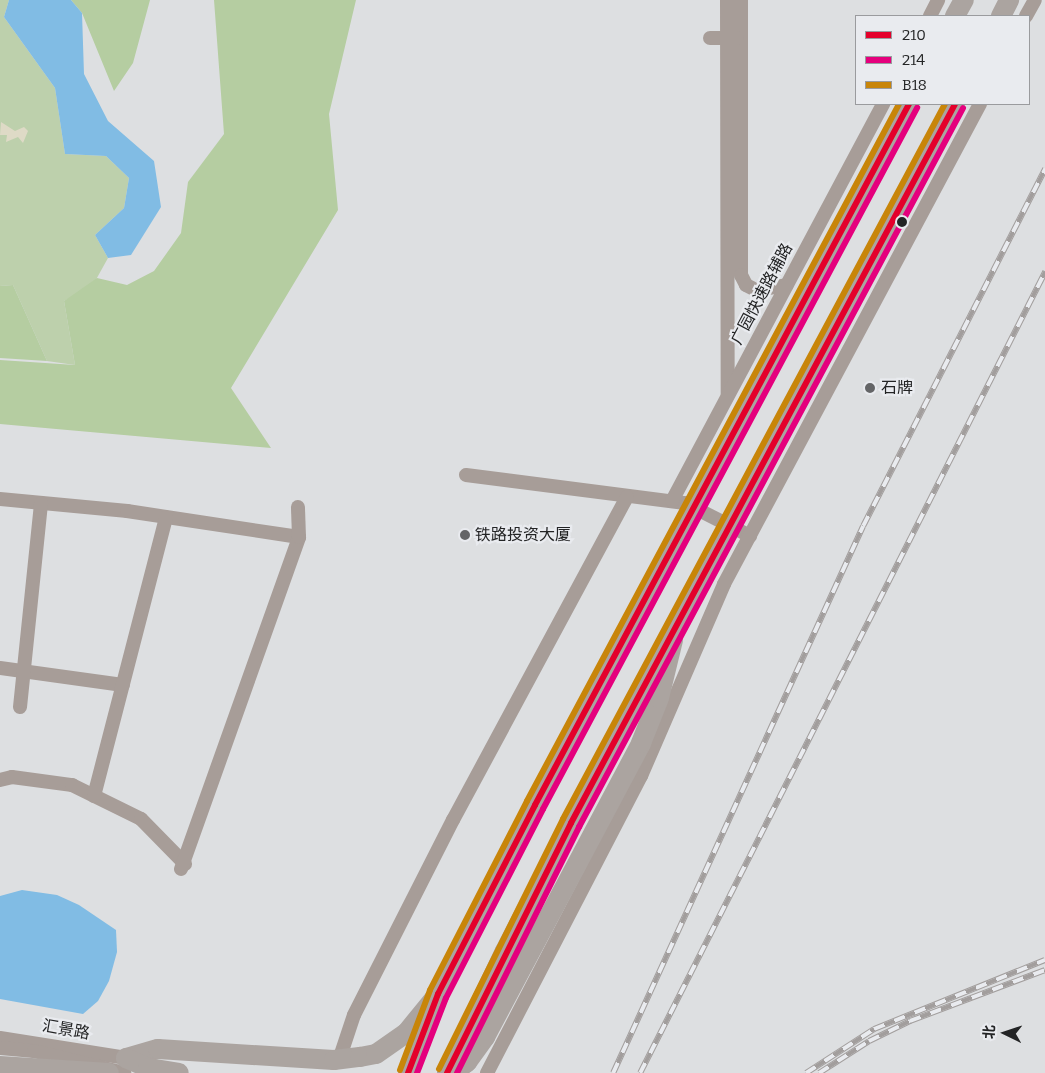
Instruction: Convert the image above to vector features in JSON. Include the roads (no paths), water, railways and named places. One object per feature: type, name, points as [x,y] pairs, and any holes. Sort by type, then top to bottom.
[{"type":"highway","points":[[956,15],[964,0]]},
{"type":"highway","points":[[1002,15],[1009,0]]},
{"type":"highway","points":[[408,1073],[438,994],[535,805],[908,105]]},
{"type":"highway","points":[[447,1073],[505,951],[571,824],[953,105]]},
{"type":"highway","points":[[452,1073],[467,1062],[485,1038],[641,743],[659,698],[677,626]]},
{"type":"highway","points":[[125,1066],[158,1049],[339,1060],[376,1054],[393,1044],[407,1032],[438,994]]},
{"type":"highway","points":[[0,1060],[109,1073]]},
{"type":"highway","points":[[125,1066],[179,1073]]},
{"type":"street","points":[[727,0],[734,38],[741,275],[744,284],[753,290],[768,290],[787,285]]},
{"type":"street","points":[[728,397],[734,38],[741,0]]},
{"type":"street","points":[[930,15],[938,0]]},
{"type":"street","points":[[1027,15],[1035,0]]},
{"type":"street","points":[[710,38],[734,38]]},
{"type":"street","name":"广园快速路辅路","points":[[672,501],[882,105]]},
{"type":"street","points":[[487,1073],[641,776],[717,598],[979,105]]},
{"type":"street","points":[[466,475],[628,497],[672,501],[696,508],[750,536]]},
{"type":"street","points":[[339,1060],[352,1020],[449,829],[628,497]]},
{"type":"street","points":[[0,499],[166,517],[299,537]]},
{"type":"street","points":[[20,706],[22,670],[41,503]]},
{"type":"street","points":[[0,780],[12,778],[72,785],[141,820],[183,866],[299,537],[298,507]]},
{"type":"street","points":[[94,796],[166,517]]},
{"type":"street","points":[[0,668],[123,685]]},
{"type":"street","name":"汇景路","points":[[0,1038],[125,1066]]},
{"type":"street","points":[[0,1060],[34,1051],[125,1066]]},
{"type":"water","points":[[9,0],[71,0],[82,13],[84,74],[108,121],[154,161],[161,207],[131,255],[108,258],[95,235],[124,208],[129,178],[106,156],[65,154],[55,88],[4,17]]},
{"type":"water","points":[[22,890],[57,895],[79,905],[116,930],[117,952],[109,981],[98,1001],[83,1014],[0,999],[0,896]]},
{"type":"railway","points":[[613,1073],[863,526],[1045,169]]},
{"type":"railway","points":[[640,1073],[1045,272]]},
{"type":"railway","points":[[806,1073],[874,1029],[1045,960]]},
{"type":"railway","points":[[819,1073],[869,1041],[910,1021],[1045,970]]},
{"type":"place","name":"石牌","points":[[870,388]]},
{"type":"place","name":"铁路投资大厦","points":[[465,535]]}]
